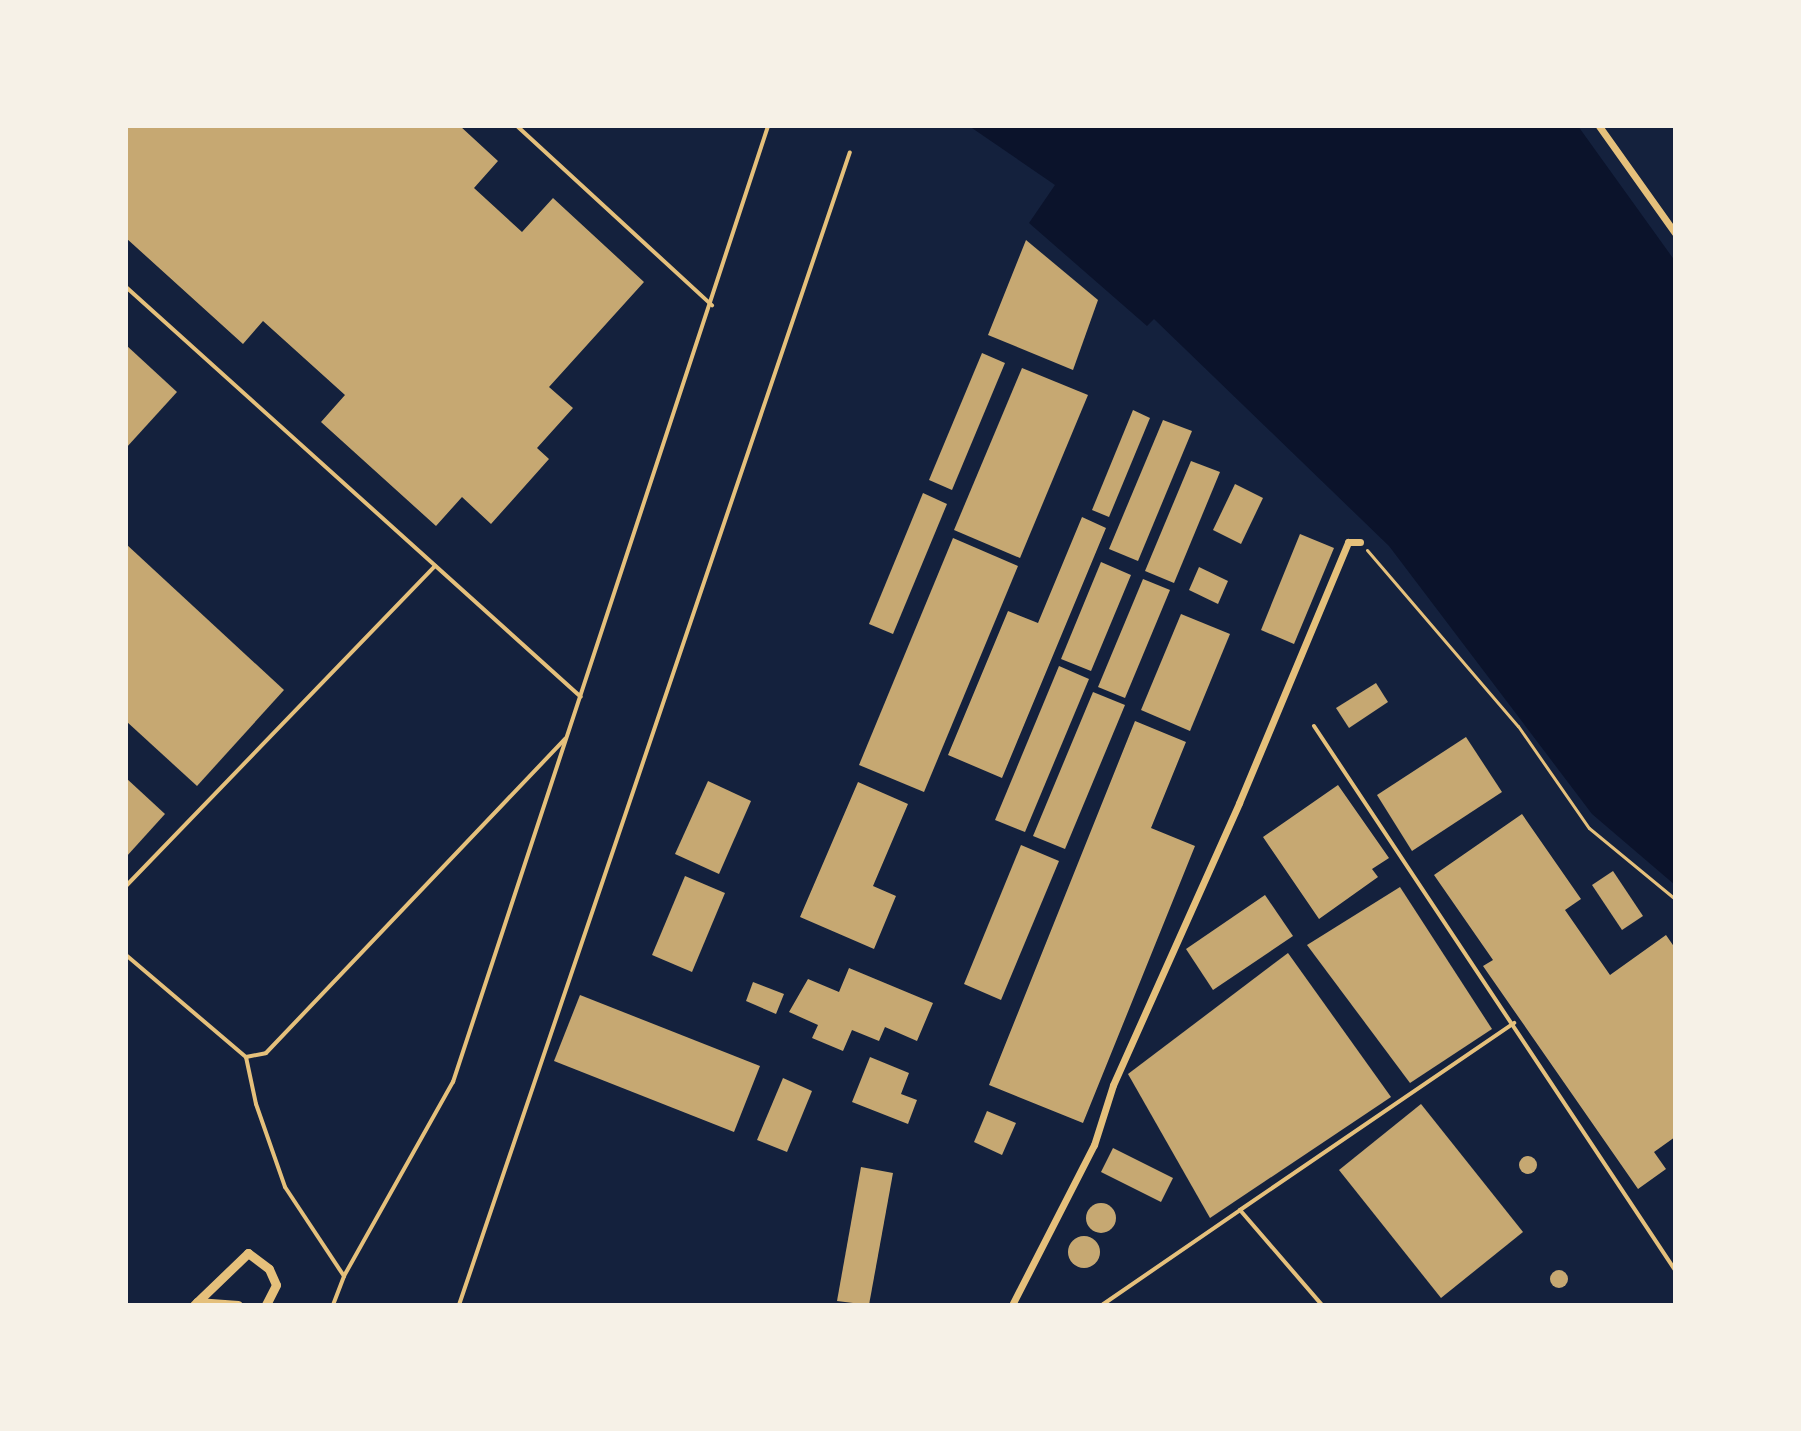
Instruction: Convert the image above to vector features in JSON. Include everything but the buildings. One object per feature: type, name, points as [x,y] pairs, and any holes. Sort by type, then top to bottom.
[{"type":"street","points":[[1599,126],[1675,233]]},
{"type":"street","points":[[1012,1305],[1094,1145],[1113,1085],[1239,803],[1348,542],[1360,542]]},
{"type":"street","points":[[196,1303],[248,1253],[269,1269],[276,1285],[266,1305]]},
{"type":"street","points":[[196,1303],[238,1305]]},
{"type":"lane","points":[[517,126],[712,305]]},
{"type":"lane","points":[[333,1305],[344,1276],[453,1082],[712,305],[768,126]]},
{"type":"lane","points":[[459,1305],[850,152]]},
{"type":"lane","points":[[126,287],[581,697]]},
{"type":"lane","points":[[126,886],[435,566]]},
{"type":"lane","points":[[1314,726],[1514,1023],[1675,1270]]},
{"type":"lane","points":[[246,1057],[266,1053],[567,737]]},
{"type":"lane","points":[[126,955],[246,1057],[256,1104],[285,1187],[344,1276]]},
{"type":"lane","points":[[1102,1305],[1514,1023]]},
{"type":"lane","points":[[1240,1210],[1322,1305]]},
{"type":"path","points":[[1360,542],[1518,726],[1589,828],[1675,899]]},
{"type":"water","points":[[969,126],[1578,126],[1675,261],[1675,885],[1592,814],[1389,546],[1154,319],[1147,326],[1029,223],[1055,185]]}]
